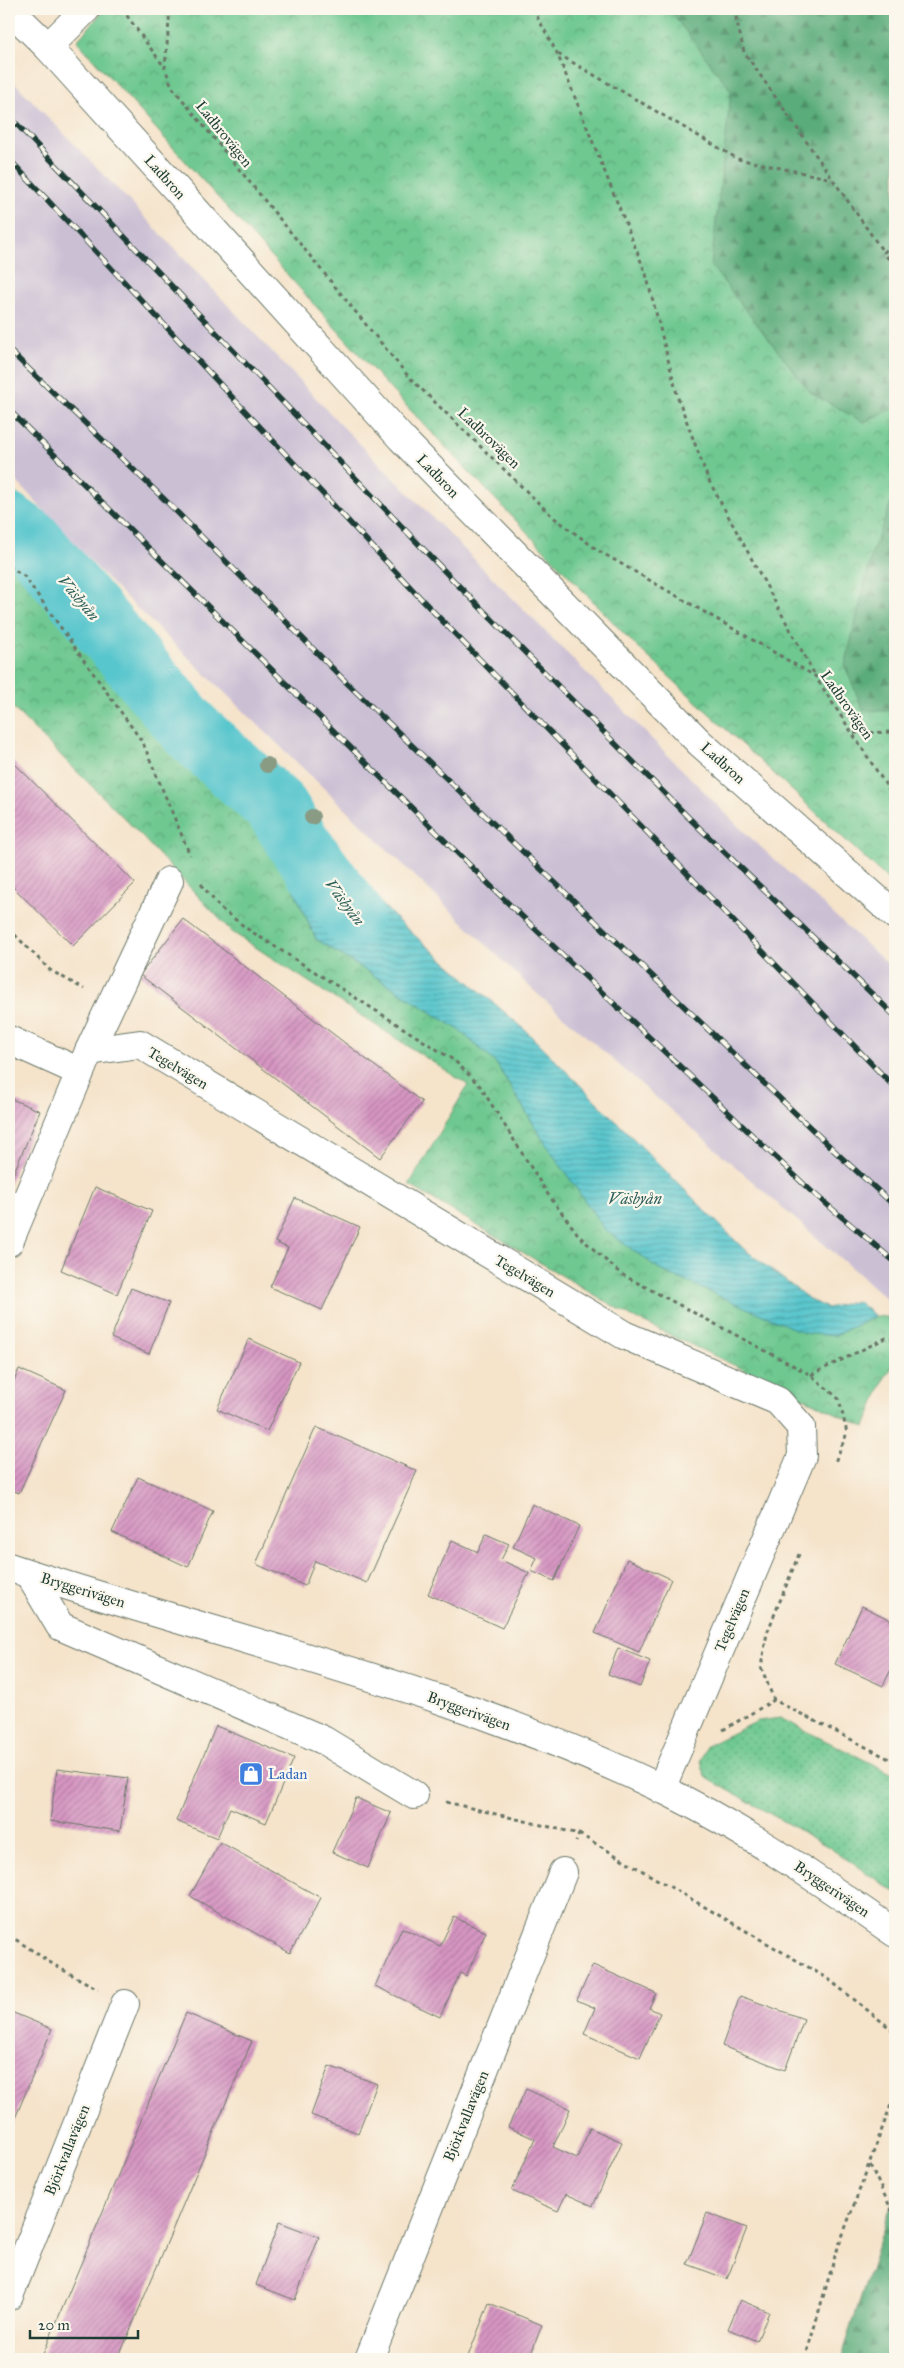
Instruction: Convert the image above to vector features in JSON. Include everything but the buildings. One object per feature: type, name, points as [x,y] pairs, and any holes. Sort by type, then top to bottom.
[{"type":"street","name":"Ladbron","points":[[9,9],[48,47],[409,446],[700,742],[895,915]]},
{"type":"street","points":[[48,47],[86,9]]},
{"type":"street","points":[[9,1242],[84,1061],[169,881]]},
{"type":"street","points":[[9,1040],[84,1061]]},
{"type":"street","name":"Tegelvägen","points":[[84,1061],[140,1044],[624,1335],[778,1401],[801,1427],[802,1456],[661,1789]]},
{"type":"street","points":[[19,1571],[60,1626],[323,1740],[414,1795]]},
{"type":"street","name":"Bryggerivägen","points":[[19,1571],[410,1690],[555,1742],[661,1789],[792,1862],[895,1932]]},
{"type":"street","name":"Björkvallavägen","points":[[369,2359],[563,1872]]},
{"type":"street","name":"Björkvallavägen","points":[[9,2296],[125,2004]]},
{"type":"path","points":[[122,9],[165,68]]},
{"type":"path","name":"Ladbrovägen","points":[[170,9],[165,68],[172,87],[408,376],[553,517],[600,551],[815,676],[895,798]]},
{"type":"path","points":[[533,9],[558,54],[646,274],[678,398],[708,479],[815,676]]},
{"type":"path","points":[[734,9],[744,52],[895,267]]},
{"type":"path","points":[[558,54],[738,159],[832,179]]},
{"type":"path","points":[[884,253],[895,236]]},
{"type":"path","points":[[9,566],[24,576],[143,743],[192,863]]},
{"type":"path","points":[[854,733],[895,732]]},
{"type":"path","points":[[199,881],[220,908],[249,930],[455,1061],[480,1086],[547,1193],[580,1237],[622,1274],[811,1375],[839,1399],[847,1432],[833,1469]]},
{"type":"path","points":[[9,929],[50,970],[111,1005]]},
{"type":"path","points":[[811,1375],[886,1338],[895,1338]]},
{"type":"path","points":[[800,1551],[766,1642],[761,1667],[774,1700],[895,1762]]},
{"type":"path","points":[[718,1733],[774,1700]]},
{"type":"path","points":[[414,1795],[579,1834],[827,1978],[895,2032]]},
{"type":"path","points":[[563,1872],[579,1834]]},
{"type":"path","points":[[9,1934],[54,1964],[125,2004]]},
{"type":"path","points":[[805,2359],[835,2256],[895,2094]]},
{"type":"path","points":[[869,2164],[895,2217]]},
{"type":"shaded area","points":[[9,77],[346,430],[738,826],[895,971],[895,1306],[532,989],[112,584],[9,473]]},
{"type":"green space","points":[[105,9],[669,9],[731,91],[711,266],[811,393],[863,422],[895,408],[895,492],[872,553],[845,666],[863,710],[895,712],[895,886],[631,641],[393,392],[77,41]]},
{"type":"green space","points":[[669,9],[895,9],[895,408],[863,422],[811,393],[711,266],[731,91]]},
{"type":"green space","points":[[895,492],[895,712],[863,710],[845,666],[872,553]]},
{"type":"green space","points":[[9,544],[20,552],[181,743],[267,818],[282,852],[283,866],[316,939],[458,1029],[496,1063],[545,1143],[834,1336],[875,1316],[895,1318],[895,1363],[884,1379],[865,1427],[632,1317],[409,1185],[468,1085],[232,932],[127,821],[9,704]]},
{"type":"green space","points":[[780,1718],[895,1775],[895,1892],[827,1846],[705,1777],[701,1760],[706,1746],[758,1721]]},
{"type":"green space","points":[[895,2193],[895,2359],[841,2359]]},
{"type":"water","name":"Väsbyån","points":[[319,837],[399,922],[522,1027],[744,1249],[809,1299],[827,1308],[857,1301],[875,1316],[834,1336],[804,1333],[662,1271],[605,1230],[545,1143],[496,1063],[458,1029],[316,939],[283,866],[282,852]]},
{"type":"waterway","name":"Väsbyån","points":[[9,525],[30,540],[191,730],[277,808],[300,845],[352,915]]},
{"type":"railway","points":[[9,116],[454,581],[689,818],[895,1016]]},
{"type":"railway","points":[[9,159],[426,604],[895,1088]]},
{"type":"railway","points":[[9,350],[163,498],[349,685],[841,1157],[895,1206]]},
{"type":"railway","points":[[9,410],[508,903],[811,1191],[895,1262]]},
{"type":"place","name":"Ladan","points":[[251,1774]]}]
